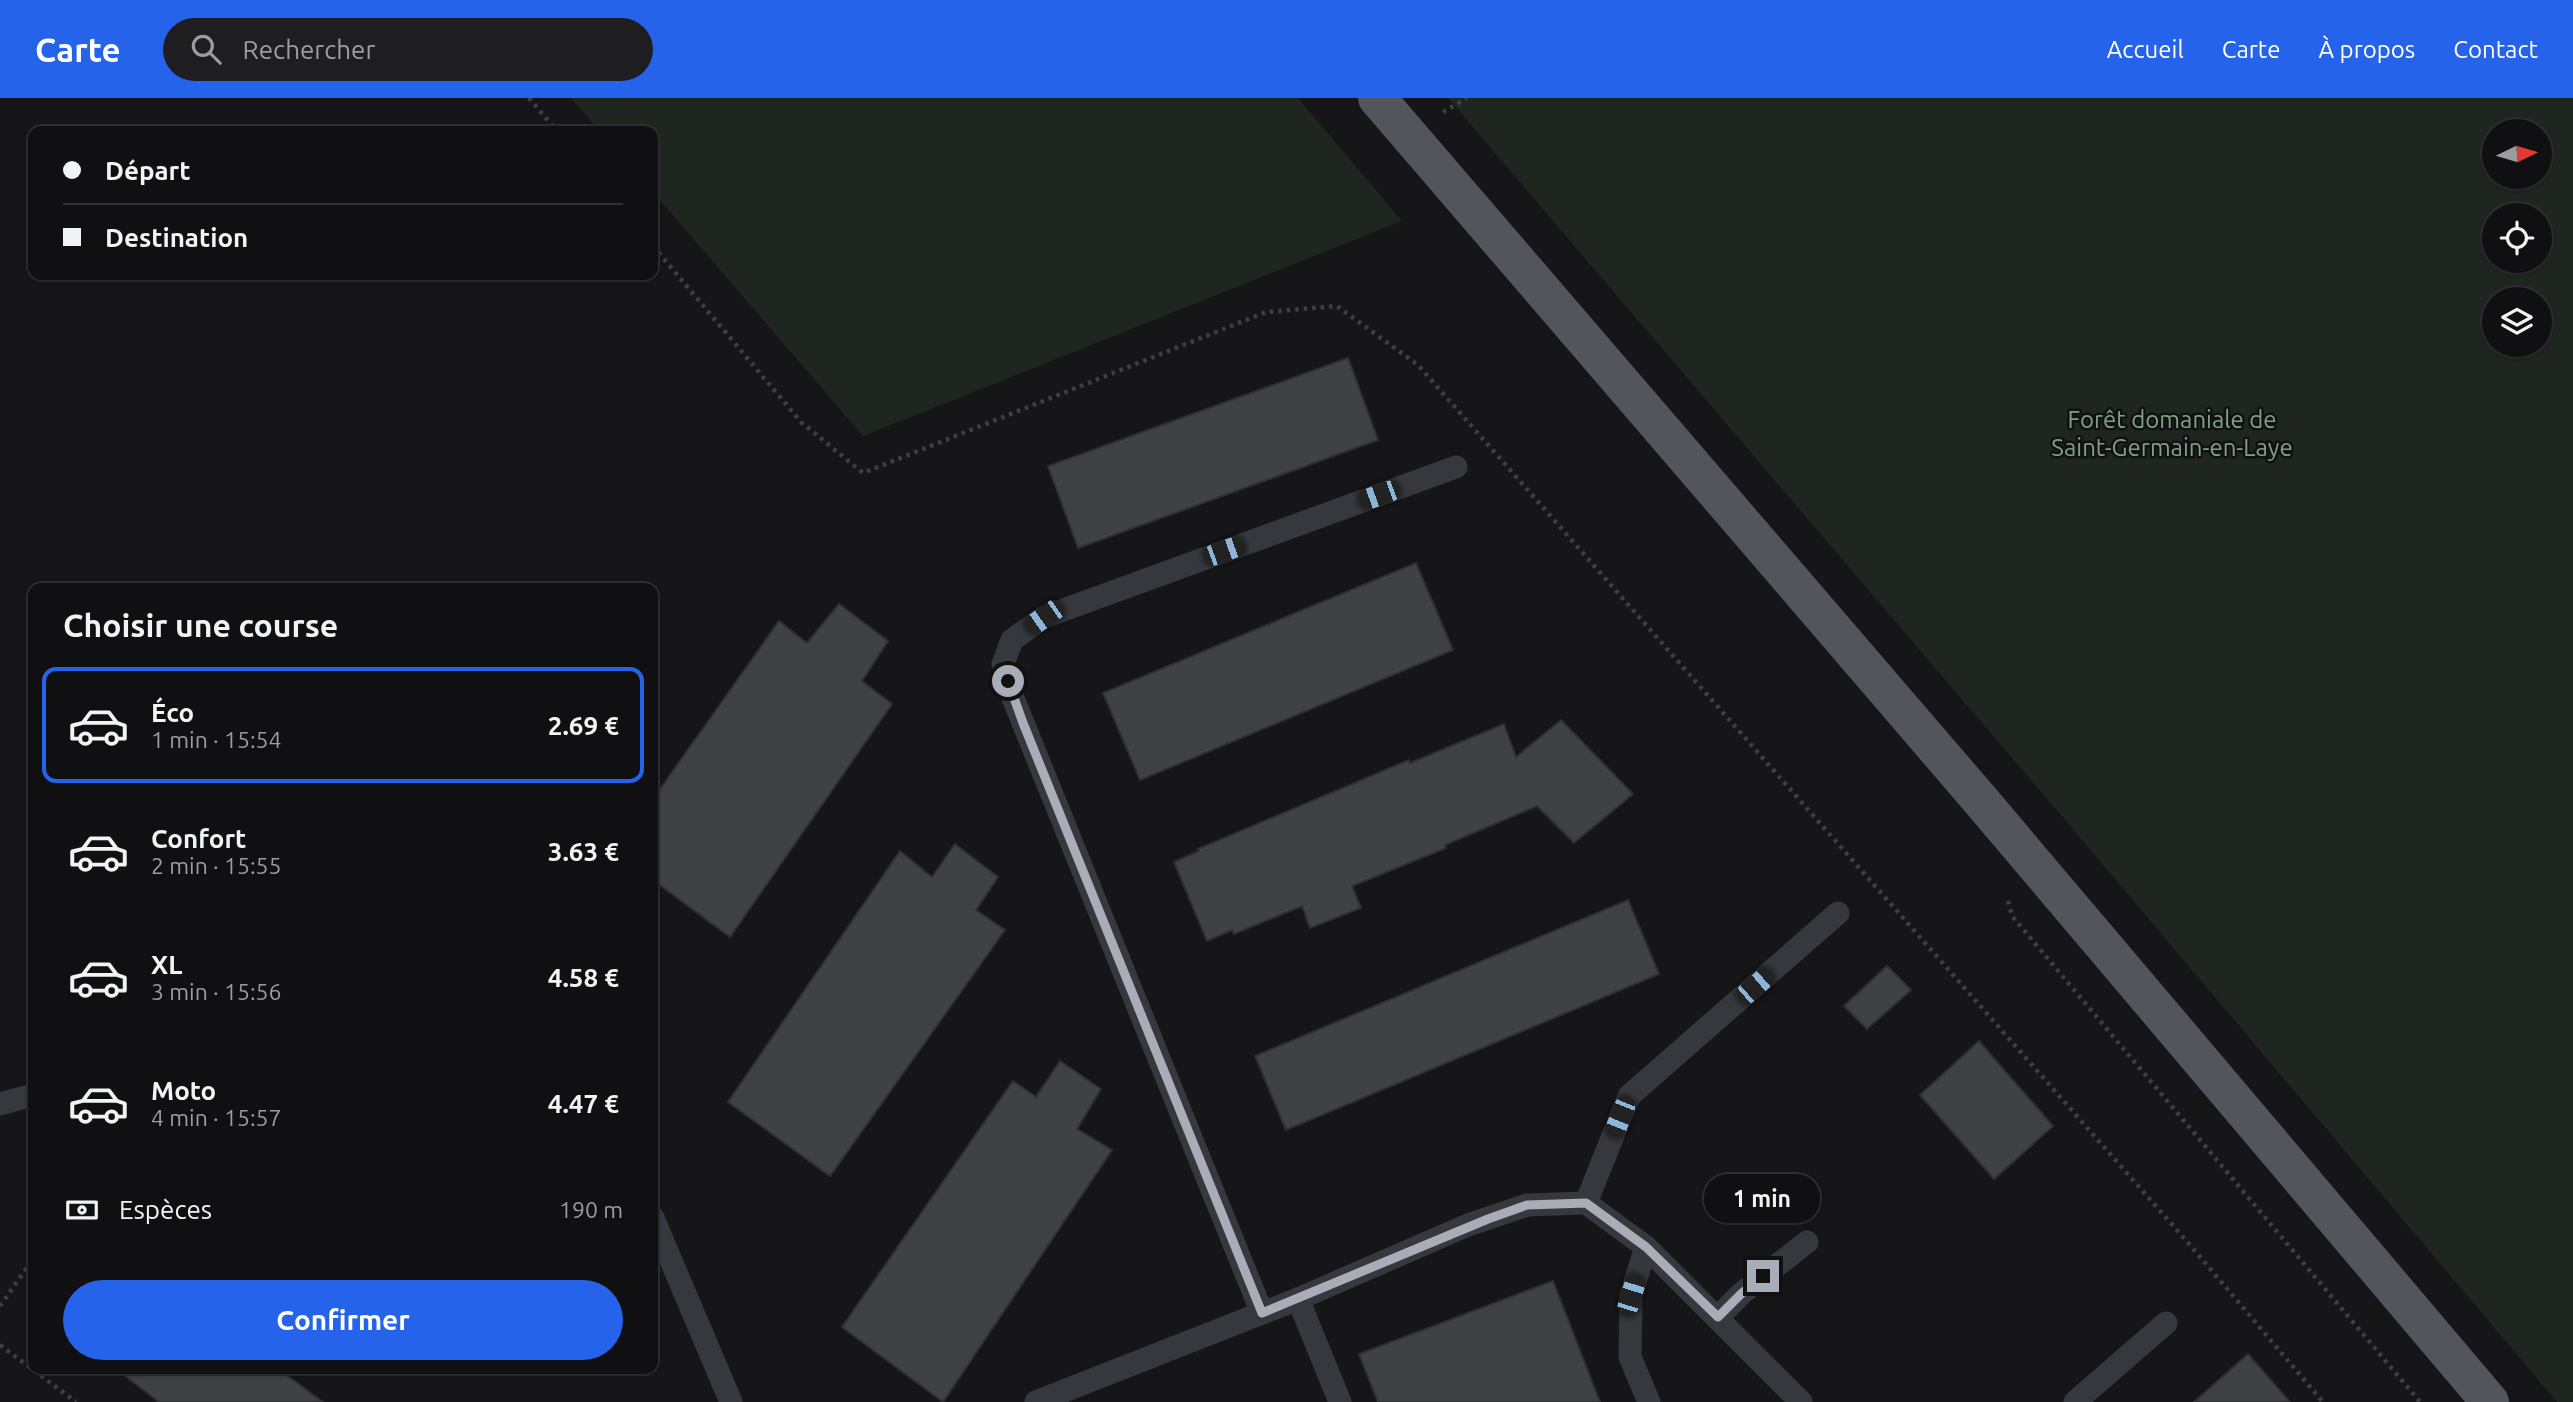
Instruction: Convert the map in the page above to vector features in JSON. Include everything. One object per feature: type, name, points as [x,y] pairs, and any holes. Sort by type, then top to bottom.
[{"type":"main road","points":[[1377,98],[1982,802],[2490,1402]]},
{"type":"lane","points":[[1262,1313],[1013,698],[1003,664],[1012,640],[1044,617],[1456,467]]},
{"type":"lane","points":[[1586,1203],[1629,1096],[1839,913]]},
{"type":"lane","points":[[0,1104],[28,1096]]},
{"type":"lane","points":[[1037,1402],[1298,1299],[1468,1225],[1527,1205],[1586,1203],[1646,1247],[1801,1402]]},
{"type":"lane","points":[[658,1230],[731,1402]]},
{"type":"lane","points":[[1718,1317],[1742,1293],[1807,1242]]},
{"type":"lane","points":[[1646,1247],[1631,1295],[1630,1357],[1649,1402]]},
{"type":"lane","points":[[1298,1299],[1340,1402]]},
{"type":"lane","points":[[2075,1402],[2166,1323]]},
{"type":"path","points":[[529,98],[553,126]]},
{"type":"path","points":[[658,252],[801,422],[863,474],[1266,312],[1337,306],[1418,365],[2181,1234],[2323,1402]]},
{"type":"path","points":[[2006,891],[2012,916],[2420,1402]]},
{"type":"path","points":[[0,1306],[28,1266]]},
{"type":"path","points":[[0,1345],[28,1366]]},
{"type":"path","points":[[39,1374],[76,1402]]},
{"type":"green space","points":[[571,98],[1298,98],[1402,221],[863,436],[658,198],[658,126],[596,126]]},
{"type":"green space","name":"Forêt domaniale de Saint-Germain-en-Laye","points":[[1448,98],[2573,98],[2573,1402],[2557,1402],[2088,847]]},
{"type":"building","points":[[1348,358],[1378,440],[1078,548],[1048,466]]},
{"type":"building","points":[[1416,563],[1453,650],[1140,780],[1103,693]]},
{"type":"building","points":[[839,604],[888,641],[862,681],[892,704],[730,937],[658,884],[658,792],[779,621],[807,643]]},
{"type":"building","points":[[1561,720],[1633,794],[1574,843],[1537,806],[1445,845],[1446,848],[1352,886],[1361,908],[1310,928],[1302,906],[1234,934],[1232,930],[1207,941],[1174,862],[1199,851],[1198,849],[1409,760],[1410,763],[1504,724],[1516,757]]},
{"type":"building","points":[[955,844],[998,877],[976,910],[1005,930],[830,1176],[728,1102],[900,851],[932,877]]},
{"type":"building","points":[[1628,900],[1659,974],[1286,1130],[1255,1056]]},
{"type":"building","points":[[1887,966],[1911,990],[1867,1029],[1844,1006]]},
{"type":"building","points":[[1979,1041],[2053,1126],[1994,1179],[1920,1095]]},
{"type":"building","points":[[1060,1061],[1101,1089],[1077,1129],[1112,1150],[943,1402],[842,1327],[1013,1081],[1036,1097]]},
{"type":"building","points":[[1553,1281],[1600,1402],[1378,1402],[1359,1354]]},
{"type":"building","points":[[2248,1354],[2290,1402],[2194,1402]]},
{"type":"building","points":[[123,1374],[285,1374],[323,1402],[159,1402]]},
{"type":"route","points":[[1008,681],[1262,1313],[1468,1225],[1527,1205],[1586,1203],[1646,1247],[1718,1317],[1763,1276]]}]
